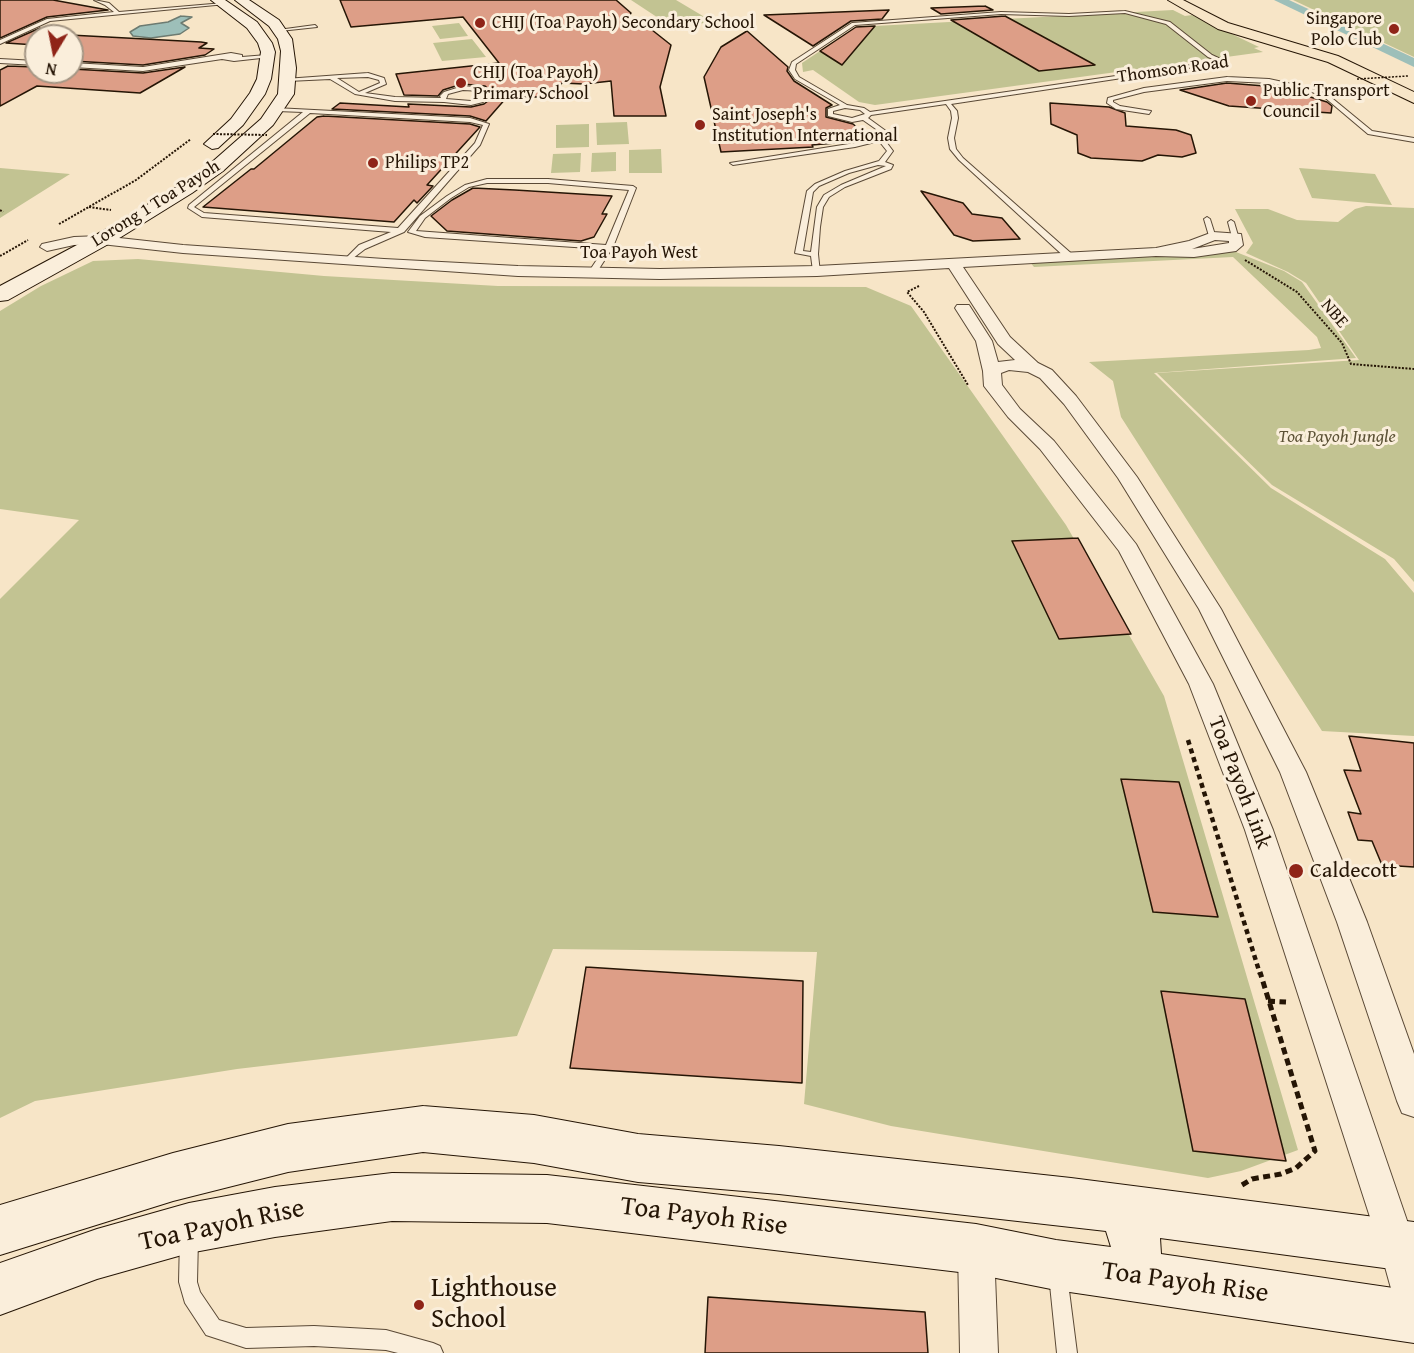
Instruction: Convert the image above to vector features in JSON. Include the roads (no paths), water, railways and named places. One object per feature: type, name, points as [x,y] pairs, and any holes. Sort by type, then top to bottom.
[{"type":"main road","points":[[241,0],[260,11],[280,30]]},
{"type":"main road","name":"Thomson Road","points":[[1174,0],[1223,26],[1333,59],[1414,98]]},
{"type":"main road","name":"Thomson Road","points":[[1188,0],[1233,24],[1355,60],[1411,82]]},
{"type":"main road","points":[[220,2],[252,25],[265,43],[267,54]]},
{"type":"main road","name":"Lorong 1 Toa Payoh","points":[[24,260],[42,242],[98,231],[145,215],[217,167],[261,130],[286,93],[288,51],[280,30]]},
{"type":"main road","name":"Lorong 1 Toa Payoh","points":[[194,158],[227,132],[247,110],[264,80],[267,54]]},
{"type":"main road","points":[[113,212],[124,217],[145,215]]},
{"type":"main road","name":"Lorong 1 Toa Payoh","points":[[0,294],[82,250],[98,231]]},
{"type":"main road","points":[[0,1230],[173,1177],[288,1148],[423,1129],[534,1139],[638,1158],[779,1170],[1119,1208],[1405,1246]]},
{"type":"main road","name":"Toa Payoh Rise","points":[[0,1289],[97,1254],[189,1228],[275,1212],[392,1197],[547,1199],[976,1249],[1056,1265],[1414,1317]]},
{"type":"main road","points":[[1119,1208],[1130,1222],[1136,1242],[1135,1265],[1130,1275]]},
{"type":"street","name":"Toa Payoh West","points":[[98,231],[123,243]]},
{"type":"street","name":"Toa Payoh West","points":[[82,250],[123,243],[518,271],[592,273],[817,271],[1156,252],[1212,252],[1236,245],[1236,237],[1213,236],[1193,244],[1156,252]]},
{"type":"street","name":"Toa Payoh Link","points":[[953,263],[1004,340],[1032,367],[1046,374],[1070,400],[1127,477],[1210,609],[1293,772],[1352,922],[1414,1101]]},
{"type":"street","name":"Toa Payoh Link","points":[[935,265],[984,341],[992,370],[993,386],[1014,413],[1047,445],[1129,549],[1202,684],[1259,830],[1405,1246]]},
{"type":"street","points":[[992,370],[1009,365],[1032,367]]},
{"type":"street","points":[[1405,1246],[1414,1303]]},
{"type":"street","points":[[976,1249],[979,1353]]},
{"type":"lane","points":[[96,0],[107,4],[119,14]]},
{"type":"lane","points":[[34,19],[49,20],[119,14],[220,2]]},
{"type":"lane","points":[[733,163],[855,145],[880,138],[887,132],[866,116],[862,109],[845,106],[797,78],[792,70],[792,65],[854,24],[1001,13],[1069,15],[1125,12],[1168,23],[1210,56],[1224,62],[948,103],[866,116],[845,120],[830,115],[829,112],[834,108],[845,106]]},
{"type":"lane","points":[[0,42],[49,20]]},
{"type":"lane","points":[[280,30],[315,26]]},
{"type":"lane","points":[[1,34],[14,36]]},
{"type":"lane","points":[[84,66],[143,69],[223,57],[267,54]]},
{"type":"lane","points":[[0,61],[24,62]]},
{"type":"lane","points":[[288,79],[368,75],[382,79],[383,84],[357,93]]},
{"type":"lane","points":[[331,77],[357,93],[395,99],[471,103],[481,101],[491,95],[483,89],[463,88],[446,93],[443,96],[444,100]]},
{"type":"lane","name":"Thomson Road","points":[[1149,112],[1118,108],[1110,103],[1110,99],[1144,90],[1227,79],[1269,81],[1304,88],[1324,95],[1370,133],[1414,140]]},
{"type":"lane","points":[[948,103],[954,111],[955,118],[951,138],[953,149],[961,159],[1070,257]]},
{"type":"lane","points":[[277,109],[470,120],[486,124],[478,144],[401,230],[362,247],[348,260]]},
{"type":"lane","points":[[308,111],[191,208],[202,215],[401,230]]},
{"type":"lane","points":[[880,138],[890,152],[882,163]]},
{"type":"lane","points":[[258,151],[274,152]]},
{"type":"lane","points":[[814,254],[799,254],[810,191],[829,179],[882,163],[888,164],[889,168],[843,186],[826,196],[820,207],[814,254],[817,271]]},
{"type":"lane","points":[[592,273],[609,247],[633,188],[558,182],[487,181],[467,186],[449,196],[422,218],[411,232],[425,235],[609,247]]},
{"type":"lane","points":[[1207,219],[1213,236]]},
{"type":"lane","points":[[1231,222],[1236,237]]},
{"type":"lane","points":[[189,1228],[188,1282],[192,1296],[213,1328],[246,1338],[314,1336],[386,1340],[433,1353]]},
{"type":"lane","points":[[1056,1265],[1062,1295],[1068,1353]]},
{"type":"water","points":[[181,16],[192,17],[181,23],[189,28],[180,34],[151,38],[133,36],[130,32],[140,26],[168,22]]},
{"type":"waterway","points":[[1280,0],[1414,63]]},
{"type":"place","name":"CHIJ (Toa Payoh) Secondary School","points":[[480,23]]},
{"type":"place","name":"Singapore Polo Club","points":[[1394,29]]},
{"type":"place","name":"CHIJ (Toa Payoh) Primary School","points":[[461,83]]},
{"type":"place","name":"Public Transport Council","points":[[1251,101]]},
{"type":"place","name":"Saint Joseph's Institution International","points":[[700,125]]},
{"type":"place","name":"Philips TP2","points":[[373,163]]},
{"type":"place","name":"Caldecott","points":[[1296,871]]},
{"type":"place","name":"Lighthouse School","points":[[419,1305]]},
{"type":"park label","name":"Toa Payoh Jungle","points":[[1337,437]]}]
